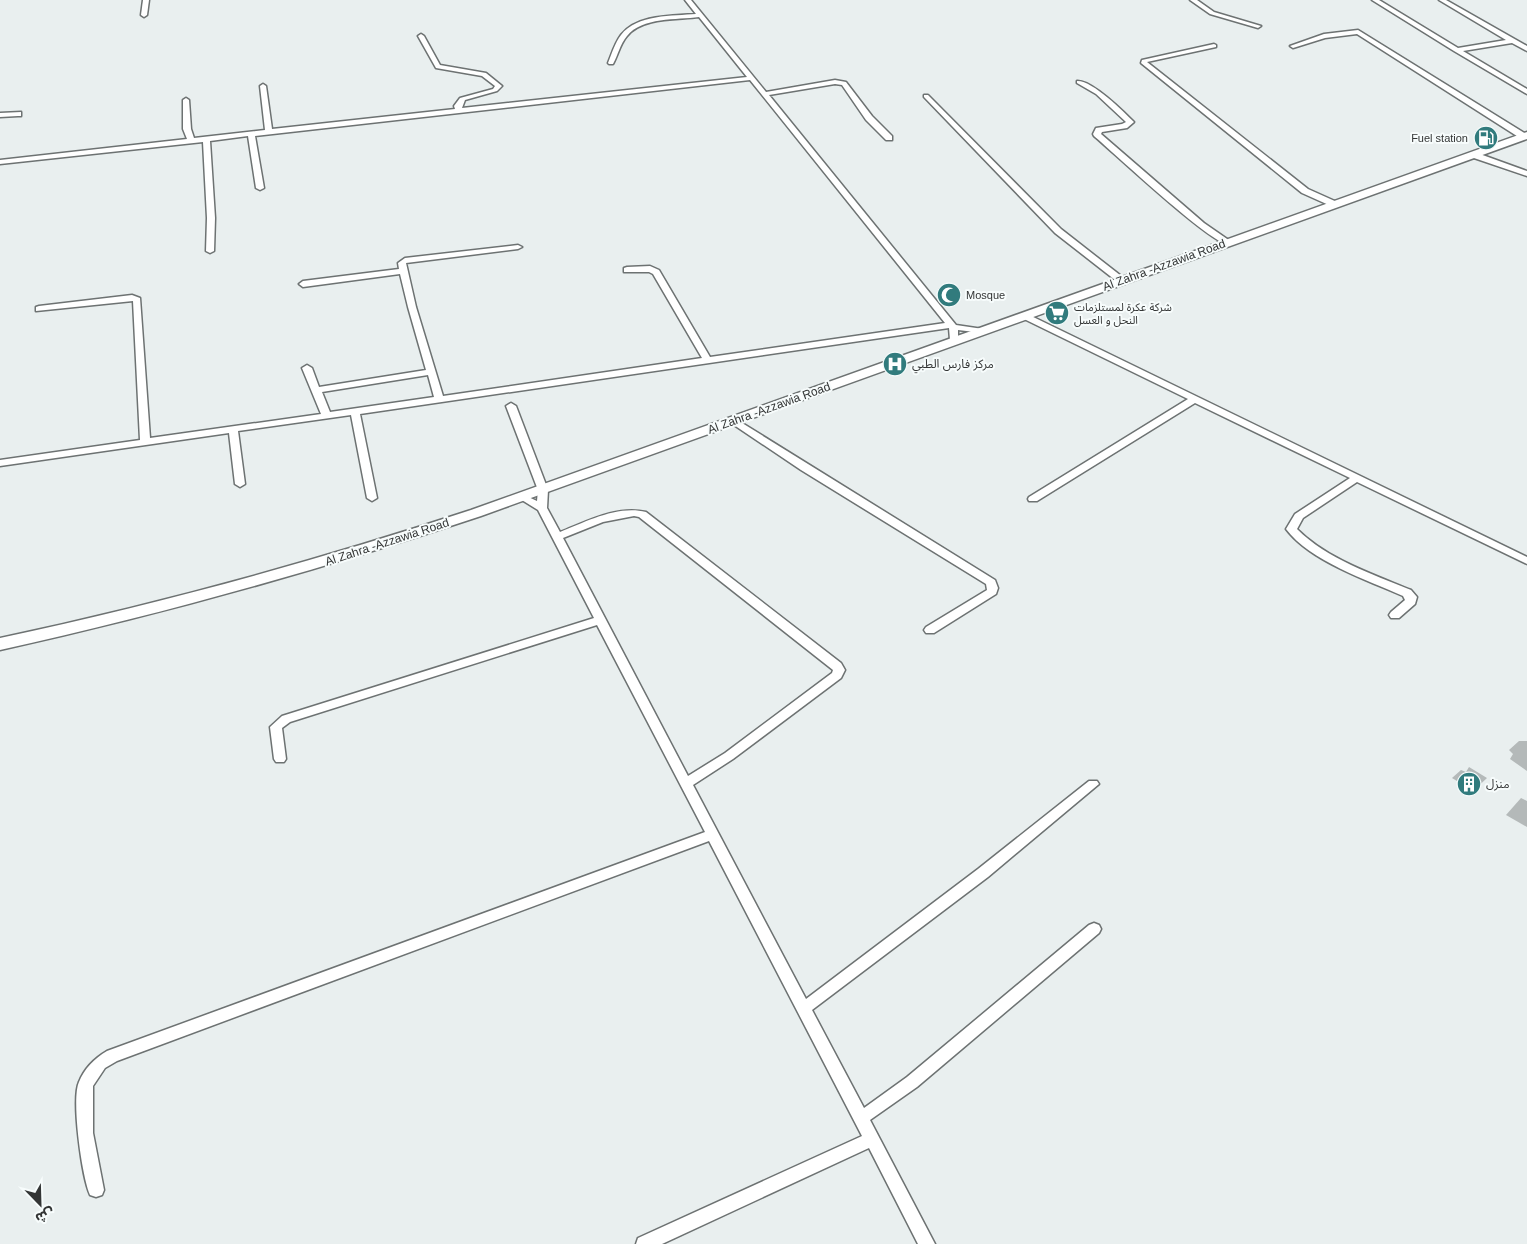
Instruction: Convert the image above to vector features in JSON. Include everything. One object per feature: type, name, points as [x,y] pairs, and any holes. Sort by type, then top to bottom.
[{"type":"main road","name":"Al Zahra -Azzawia Road","points":[[0,644],[171,606],[334,560],[543,490],[734,421],[953,331],[980,331],[1025,316],[1525,136]]},
{"type":"street","points":[[144,15],[146,0]]},
{"type":"street","points":[[688,0],[953,331]]},
{"type":"street","points":[[1192,0],[1212,13],[1258,26]]},
{"type":"street","points":[[1375,0],[1527,92]]},
{"type":"street","points":[[1442,0],[1527,49]]},
{"type":"street","points":[[611,63],[625,34],[632,27],[644,22],[700,15]]},
{"type":"street","points":[[1293,46],[1324,36],[1358,32],[1525,136]]},
{"type":"street","points":[[422,36],[438,67],[484,74],[499,86],[495,90],[462,98],[458,106],[459,110]]},
{"type":"street","points":[[1456,50],[1511,40]]},
{"type":"street","points":[[1214,46],[1144,61],[1144,64],[1305,191],[1334,204]]},
{"type":"street","points":[[0,162],[752,78]]},
{"type":"street","points":[[764,94],[835,82],[844,83],[869,118],[889,138]]},
{"type":"street","points":[[1079,82],[1098,93],[1130,122],[1124,126],[1099,130],[1097,134],[1201,225],[1226,243]]},
{"type":"street","points":[[263,86],[269,132]]},
{"type":"street","points":[[926,96],[1058,230],[1122,281]]},
{"type":"street","points":[[186,100],[187,129],[191,141]]},
{"type":"street","points":[[0,115],[18,114]]},
{"type":"street","points":[[252,134],[260,188]]},
{"type":"street","points":[[206,139],[211,218],[210,251]]},
{"type":"street","points":[[1474,155],[1527,174]]},
{"type":"street","points":[[440,400],[402,262],[405,260],[518,247]]},
{"type":"street","points":[[627,270],[650,270],[656,272],[708,361]]},
{"type":"street","points":[[303,284],[404,271]]},
{"type":"street","points":[[39,309],[132,298],[137,300],[145,441]]},
{"type":"street","points":[[1025,316],[1527,561]]},
{"type":"street","points":[[0,463],[708,361],[953,331]]},
{"type":"street","points":[[307,368],[327,416]]},
{"type":"street","points":[[316,390],[432,372]]},
{"type":"street","points":[[1033,499],[1195,399]]},
{"type":"street","points":[[511,406],[543,490],[542,508],[711,835],[927,1244]]},
{"type":"street","points":[[355,412],[372,498]]},
{"type":"street","points":[[734,421],[805,468],[991,582],[992,592],[930,630]]},
{"type":"street","points":[[233,429],[240,484]]},
{"type":"street","points":[[1357,478],[1299,516],[1291,529],[1296,536],[1317,549],[1411,597],[1411,601],[1396,615]]},
{"type":"street","points":[[522,497],[542,508]]},
{"type":"street","points":[[557,537],[616,515],[637,512],[642,514],[837,666],[839,670],[837,675],[729,756],[685,784]]},
{"type":"street","points":[[280,759],[276,727],[286,719],[600,620]]},
{"type":"street","points":[[803,1009],[983,873],[1092,784]]},
{"type":"street","points":[[96,1190],[85,1133],[85,1084],[100,1063],[112,1056],[711,835]]},
{"type":"street","points":[[861,1118],[912,1082],[1094,929]]},
{"type":"street","points":[[644,1244],[872,1139]]},
{"type":"building","name":"منزل","points":[[1519,741],[1527,741],[1527,771],[1510,759],[1513,754],[1509,750]]},
{"type":"building","name":"منزل","points":[[1469,767],[1487,778],[1469,795],[1461,791],[1457,781],[1452,778],[1461,770],[1466,772]]},
{"type":"building","name":"منزل","points":[[1521,798],[1527,801],[1527,827],[1506,815]]},
{"type":"place","name":"Fuel station","points":[[1486,138]]},
{"type":"place","name":"Mosque","points":[[949,295]]},
{"type":"place","name":"شركة عكرة لمستلزمات النحل و العسل","points":[[1057,313]]},
{"type":"place","name":"مركز فارس الطبي","points":[[895,364]]},
{"type":"place","name":"منزل","points":[[1469,784]]}]
